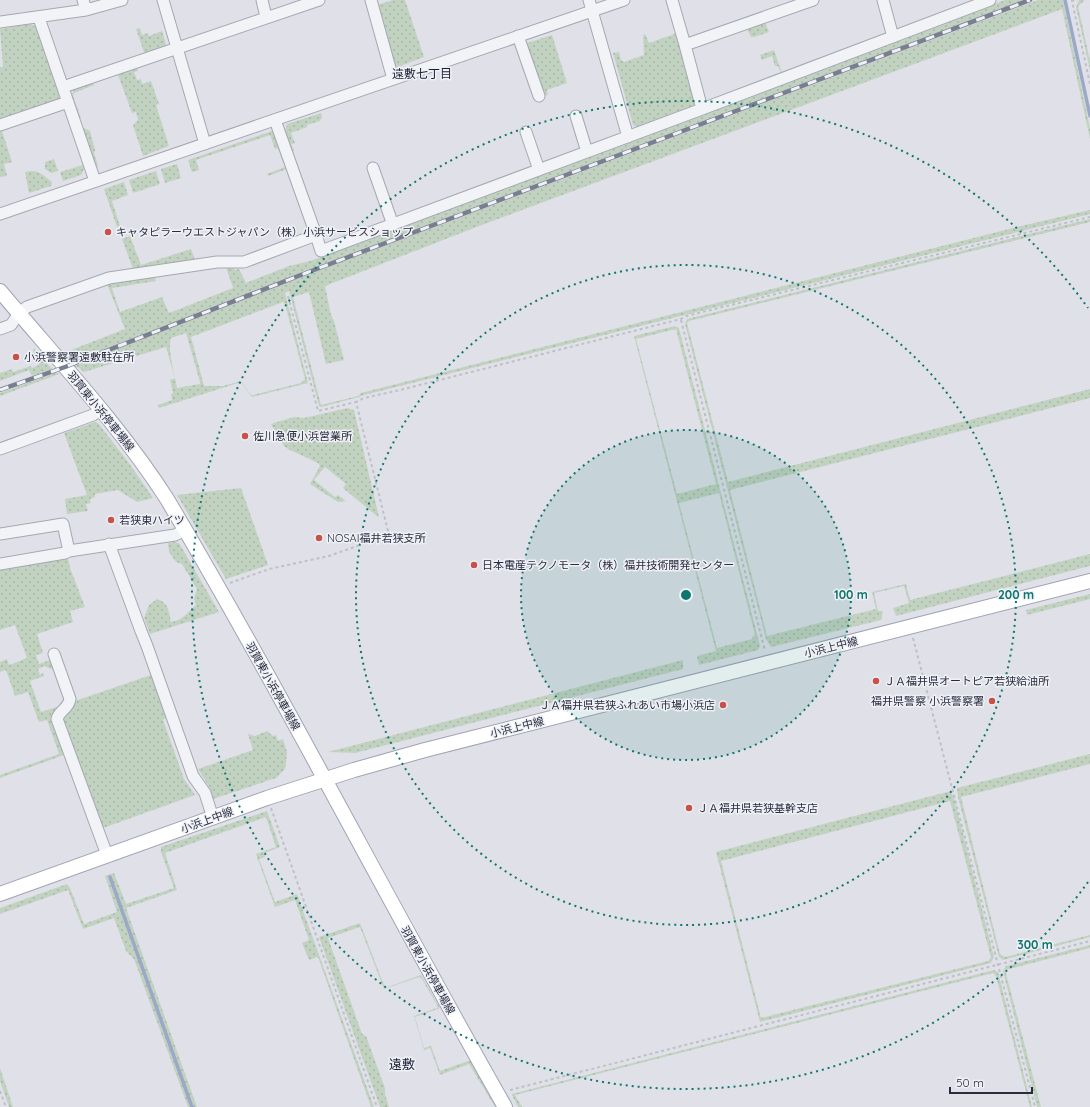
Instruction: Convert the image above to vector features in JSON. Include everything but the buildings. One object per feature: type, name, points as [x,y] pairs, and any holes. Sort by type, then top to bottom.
[{"type":"main road","name":"羽賀東小浜停車場線","points":[[0,292],[101,409],[141,461],[167,499],[325,779],[428,971],[501,1101]]},
{"type":"main road","name":"小浜上中線","points":[[0,894],[267,798],[325,779],[424,750],[1090,581]]},
{"type":"street","points":[[0,22],[39,18],[84,5],[122,0]]},
{"type":"street","points":[[163,0],[205,144]]},
{"type":"street","points":[[262,0],[266,17]]},
{"type":"street","points":[[63,87],[319,0]]},
{"type":"street","points":[[371,0],[393,79]]},
{"type":"street","points":[[0,214],[518,36],[591,5],[624,0]]},
{"type":"street","points":[[672,0],[702,109]]},
{"type":"street","points":[[685,45],[813,0]]},
{"type":"street","points":[[883,0],[893,37]]},
{"type":"street","points":[[275,120],[321,251],[990,0]]},
{"type":"street","points":[[591,5],[628,137]]},
{"type":"street","points":[[39,18],[95,181]]},
{"type":"street","points":[[518,36],[539,96]]},
{"type":"street","points":[[0,125],[68,102]]},
{"type":"street","points":[[576,116],[588,152]]},
{"type":"street","points":[[526,132],[539,170]]},
{"type":"street","points":[[373,168],[393,225]]},
{"type":"street","points":[[0,329],[11,325],[18,313],[28,307],[109,278],[217,262],[244,262],[316,235]]},
{"type":"street","points":[[0,449],[93,415],[101,409]]},
{"type":"street","points":[[0,534],[63,524],[69,551]]},
{"type":"street","points":[[0,564],[109,544],[175,535],[185,530]]},
{"type":"street","points":[[109,544],[141,632],[148,646],[193,776],[205,793],[213,818]]},
{"type":"street","points":[[54,654],[70,700],[69,706],[58,714],[57,719],[107,855]]},
{"type":"path","points":[[1074,0],[1072,1],[1090,84]]},
{"type":"path","points":[[288,296],[318,411],[356,402],[364,398],[681,319],[686,316],[1090,217]]},
{"type":"path","points":[[681,319],[769,663]]},
{"type":"path","points":[[219,589],[228,584],[269,570],[329,556],[385,536],[388,531],[356,402]]},
{"type":"path","points":[[911,627],[1035,1107]]},
{"type":"path","points":[[267,798],[377,1107]]},
{"type":"path","points":[[501,1101],[508,1090],[1090,941]]},
{"type":"path","points":[[0,1091],[6,1107]]},
{"type":"green space","points":[[393,0],[405,0],[424,57],[395,68],[377,5]]},
{"type":"green space","points":[[1005,0],[1024,0],[305,271],[72,362],[66,352],[125,329],[107,284],[155,277],[156,281],[112,288],[120,312],[162,297],[169,313],[233,288],[226,267],[232,267],[235,270],[239,269],[246,283],[289,266],[310,261],[706,114]]},
{"type":"green space","points":[[1038,0],[1063,0],[1090,128],[1090,139],[1062,9],[474,228],[325,286],[331,315],[334,321],[344,360],[326,364],[309,292],[293,297],[321,405],[358,396],[361,393],[1017,227],[1090,210],[1090,214],[321,407],[319,406],[289,291],[285,293],[308,383],[252,397],[241,382],[159,408],[158,405],[172,400],[171,394],[173,393],[170,380],[175,378],[166,347],[84,372],[78,367],[75,368],[73,366],[307,275]],"holes":[[[283,302],[285,304],[305,379],[301,383],[253,395],[251,395],[241,381],[223,386],[204,386],[191,337]],[[186,333],[200,384],[177,388],[170,343],[171,338]]]},
{"type":"green space","points":[[1079,0],[1085,0],[1078,6],[1090,61],[1090,70],[1076,7]]},
{"type":"green space","points":[[765,22],[769,32],[751,37],[747,29]]},
{"type":"green space","points":[[31,24],[38,28],[60,95],[57,102],[0,121],[0,67],[3,67],[0,29]]},
{"type":"green space","points":[[140,28],[142,35],[148,33],[149,36],[162,31],[166,44],[164,49],[145,55],[136,29]]},
{"type":"green space","points":[[677,33],[696,101],[693,107],[639,128],[633,125],[613,53],[619,52],[621,60],[624,62],[644,55],[643,36],[645,34],[649,43]]},
{"type":"green space","points":[[552,35],[567,83],[547,90],[548,95],[543,96],[526,47],[527,43]]},
{"type":"green space","points":[[774,50],[782,73],[778,66],[775,66],[772,56],[762,60],[760,55]]},
{"type":"green space","points":[[137,68],[138,71],[134,72],[137,80],[141,79],[142,84],[151,81],[159,104],[156,105],[169,146],[143,156],[133,125],[138,120],[136,112],[132,113],[118,75]]},
{"type":"green space","points":[[93,83],[94,85],[74,93],[73,96],[81,118],[78,118],[71,97],[74,89]]},
{"type":"green space","points":[[321,113],[322,117],[320,121],[307,125],[307,127],[291,133],[295,143],[291,144],[294,151],[292,151],[285,131],[287,124]]},
{"type":"green space","points":[[82,128],[90,131],[98,165],[97,168],[95,167]]},
{"type":"green space","points":[[0,131],[2,131],[12,162],[4,164],[7,176],[0,177]]},
{"type":"green space","points":[[272,131],[276,133],[287,169],[268,176],[267,174],[285,167],[278,148],[275,149],[270,135],[196,160],[199,170],[192,172],[188,160]]},
{"type":"green space","points":[[54,159],[58,171],[51,173],[45,169],[45,162]]},
{"type":"green space","points":[[177,164],[181,178],[165,183],[161,169]]},
{"type":"green space","points":[[83,165],[84,169],[81,175],[63,181],[60,172]]},
{"type":"green space","points":[[156,171],[160,184],[133,193],[129,180]]},
{"type":"green space","points":[[25,172],[38,172],[45,176],[52,182],[51,186],[29,193]]},
{"type":"green space","points":[[124,182],[128,195],[112,201],[120,226],[117,227],[104,189]]},
{"type":"green space","points":[[1090,219],[1090,222],[689,321],[687,323],[728,482],[1090,389],[1090,398],[730,490],[767,636],[876,609],[872,592],[906,584],[910,600],[1090,554],[1090,566],[896,616],[893,608],[909,603],[904,586],[874,593],[878,611],[883,611],[881,620],[771,647],[766,639],[685,324],[687,319]]},
{"type":"green space","points":[[130,236],[141,265],[191,249],[195,260],[133,269],[122,239]]},
{"type":"green space","points":[[675,326],[679,328],[760,646],[758,650],[699,665],[697,656],[716,651],[634,336]],"holes":[[[676,329],[716,484],[677,494],[636,339]],[[719,493],[755,635],[752,639],[717,648],[679,503]]]},
{"type":"green space","points":[[34,348],[52,369],[32,376],[29,370],[0,381],[0,373],[12,369],[13,372],[39,365],[33,351]]},
{"type":"green space","points":[[57,372],[59,374],[0,396],[0,393]]},
{"type":"green space","points":[[348,408],[354,410],[379,517],[343,488],[346,484],[325,467],[314,480],[335,497],[338,495],[346,501],[338,502],[310,484],[320,466],[318,463],[284,446],[271,424],[294,417],[304,418]]},
{"type":"green space","points":[[95,422],[98,423],[129,463],[153,498],[137,502],[118,490],[95,494],[95,497],[90,499],[91,503],[86,504],[88,511],[67,514],[65,499],[87,495],[64,433]]},
{"type":"green space","points":[[241,488],[268,565],[226,579],[177,495]]},
{"type":"green space","points":[[168,543],[179,543],[219,612],[150,634],[144,618],[149,605],[157,599],[166,605],[171,622],[182,618],[196,605],[194,599],[197,589],[182,564],[176,562],[169,552]]},
{"type":"green space","points":[[68,558],[70,568],[85,607],[70,611],[73,622],[37,634],[43,653],[36,655],[39,664],[50,660],[54,670],[44,666],[38,669],[40,675],[43,673],[44,676],[30,681],[41,712],[66,704],[54,713],[51,718],[64,755],[0,778],[0,775],[59,754],[47,720],[39,722],[28,692],[15,696],[6,670],[0,672],[0,662],[7,659],[9,665],[27,658],[15,625],[0,630],[0,570]]},
{"type":"green space","points":[[1090,594],[1090,599],[1027,615],[1026,610]]},
{"type":"green space","points":[[683,660],[683,669],[355,753],[328,752]]},
{"type":"green space","points":[[151,675],[166,718],[163,720],[184,779],[195,795],[103,828],[60,717],[63,713],[74,706],[75,701]]},
{"type":"green space","points":[[267,731],[273,736],[276,735],[278,741],[283,739],[287,752],[285,769],[276,778],[213,799],[210,788],[198,769],[253,750],[248,734],[255,736]]},
{"type":"green space","points":[[1090,754],[1090,764],[961,797],[1000,954],[1005,957],[1090,935],[1090,937],[1003,960],[999,957],[958,797],[957,788]]},
{"type":"green space","points":[[951,791],[994,957],[991,963],[760,1022],[716,852]],"holes":[[[950,801],[991,958],[988,961],[761,1018],[721,861]]]},
{"type":"green space","points":[[267,811],[280,847],[264,853],[265,857],[259,859],[275,902],[297,894],[374,1107],[371,1107],[318,957],[309,960],[302,943],[309,940],[295,900],[275,907],[256,854],[276,847],[266,817],[165,853],[177,890],[126,908],[197,1107],[188,1107],[134,959],[126,951],[114,918],[83,929],[68,890],[0,914],[0,908],[67,884],[84,924],[117,912],[105,876],[114,873],[126,904],[174,888],[161,852],[161,847]]},
{"type":"green space","points":[[360,923],[385,988],[421,975],[440,1008],[415,1017],[424,1048],[431,1046],[440,1071],[471,1060],[497,1107],[495,1107],[469,1064],[440,1075],[430,1048],[424,1050],[414,1016],[438,1007],[422,979],[419,977],[384,989],[360,927],[328,938],[362,1034],[366,1036],[385,1088],[385,1094],[389,1107],[380,1107],[319,937]]},
{"type":"green space","points":[[1090,945],[1090,948],[1005,970],[1041,1107],[1037,1107],[1003,971],[1006,966]]},
{"type":"green space","points":[[994,970],[998,972],[1032,1107],[1030,1107],[996,976],[993,973],[515,1095],[522,1107],[518,1107],[512,1095],[512,1094]]},
{"type":"green space","points":[[0,1068],[13,1107],[9,1107],[0,1081]]},
{"type":"waterway","points":[[1065,0],[1090,116]]},
{"type":"waterway","points":[[110,877],[192,1107]]},
{"type":"railway","points":[[0,390],[65,367],[306,273],[1030,0]]},
{"type":"place","name":"キャタピラーウエストジャパン（株）小浜サービスショップ","points":[[108,232]]},
{"type":"place","name":"小浜警察署遠敷駐在所","points":[[16,357]]},
{"type":"place","name":"佐川急便小浜営業所","points":[[245,436]]},
{"type":"place","name":"若狭東ハイツ","points":[[111,520]]},
{"type":"place","name":"NOSAI福井若狭支所","points":[[319,538]]},
{"type":"place","name":"日本電産テクノモータ（株）福井技術開発センター","points":[[474,565]]},
{"type":"place","name":"ＪＡ福井県オートピア若狭給油所","points":[[876,681]]},
{"type":"place","name":"福井県警察 小浜警察署","points":[[992,701]]},
{"type":"place","name":"ＪＡ福井県若狭ふれあい市場小浜店","points":[[723,705]]},
{"type":"place","name":"ＪＡ福井県若狭基幹支店","points":[[689,808]]},
{"type":"district","name":"遠敷七丁目","points":[[422,74]]},
{"type":"district","name":"遠敷","points":[[402,1064]]}]
